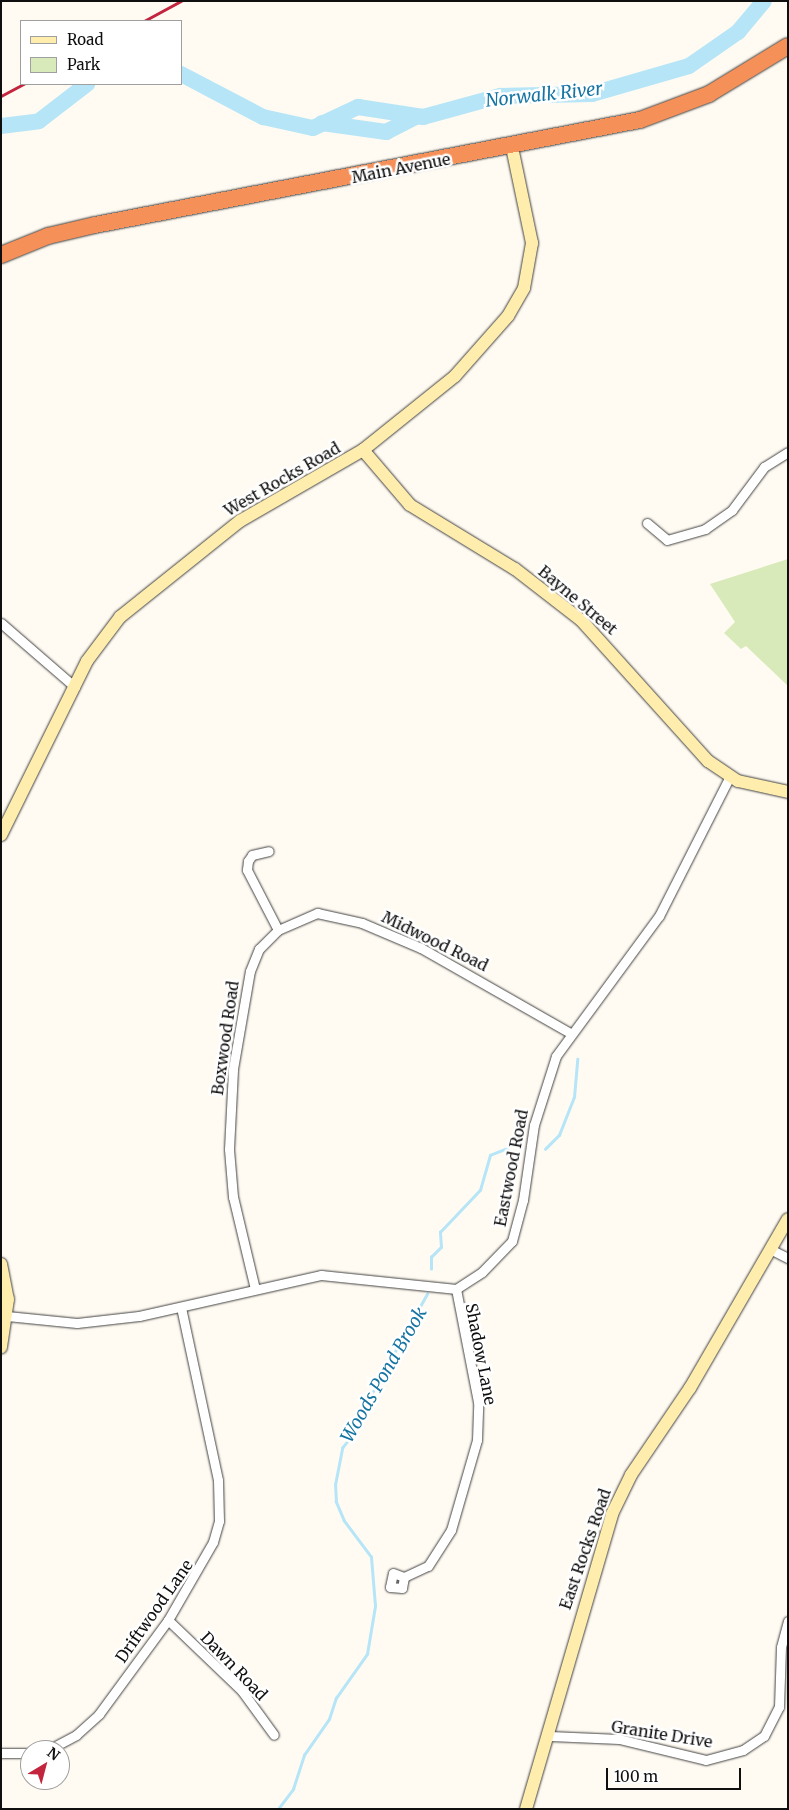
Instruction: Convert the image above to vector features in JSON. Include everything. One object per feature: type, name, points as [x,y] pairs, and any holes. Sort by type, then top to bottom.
[{"type":"highway","name":"Main Avenue","points":[[1,255],[86,227],[512,147],[669,112],[743,75],[788,46]]},
{"type":"street","name":"West Rocks Road","points":[[1,835],[75,686],[108,631],[148,591],[250,514],[363,450],[455,376],[519,299],[532,243],[512,147]]},
{"type":"street","name":"Bayne Street","points":[[363,450],[410,505],[521,573],[582,620],[615,654],[666,719],[730,776],[788,792]]},
{"type":"street","points":[[647,523],[667,540],[705,529],[732,510],[764,467],[788,452]]},
{"type":"street","points":[[1,623],[75,686]]},
{"type":"street","name":"Eastwood Road","points":[[456,1289],[482,1272],[512,1241],[544,1086],[570,1032],[659,916],[730,776]]},
{"type":"street","points":[[269,851],[252,855],[247,870],[278,930]]},
{"type":"street","name":"Midwood Road","points":[[278,930],[317,913],[362,923],[421,948],[570,1032]]},
{"type":"street","name":"Boxwood Road","points":[[255,1289],[233,1197],[231,1094],[250,971],[259,949],[278,930]]},
{"type":"street","name":"East Rocks Road","points":[[526,1809],[550,1736],[576,1624],[621,1494],[690,1388],[788,1219]]},
{"type":"street","points":[[770,1249],[788,1258]]},
{"type":"street","points":[[1,1264],[8,1286],[8,1316],[1,1347]]},
{"type":"street","points":[[8,1316],[77,1322],[181,1308],[255,1289],[321,1275],[456,1289]]},
{"type":"street","name":"Shadow Lane","points":[[404,1577],[428,1566],[451,1530],[477,1440],[478,1402],[456,1289]]},
{"type":"street","name":"Driftwood Lane","points":[[67,1740],[76,1735],[99,1714],[168,1620],[205,1562],[219,1522],[214,1457],[181,1308]]},
{"type":"street","name":"Dawn Road","points":[[168,1620],[242,1691],[274,1735]]},
{"type":"street","name":"Granite Drive","points":[[550,1736],[618,1739],[706,1760],[743,1750],[764,1736],[779,1707],[781,1647],[788,1621]]},
{"type":"street","points":[[1,1753],[20,1753]]},
{"type":"green space","points":[[788,559],[788,686],[746,646],[741,649],[724,633],[735,622],[710,584]]},
{"type":"waterway","name":"Norwalk River","points":[[182,75],[263,117],[313,128],[358,107],[423,117],[500,96],[592,94],[689,66],[738,32],[764,1]]},
{"type":"waterway","name":"Norwalk River","points":[[1,126],[39,121],[86,85]]},
{"type":"waterway","name":"Norwalk River","points":[[322,123],[386,132],[417,116]]},
{"type":"waterway","name":"Woods Pond Brook","points":[[545,1149],[559,1135],[574,1097],[577,1059]]},
{"type":"waterway","name":"Woods Pond Brook","points":[[431,1269],[431,1257],[441,1247],[440,1232],[480,1190],[490,1155],[507,1148]]},
{"type":"waterway","name":"Woods Pond Brook","points":[[278,1809],[293,1789],[304,1755],[329,1719],[336,1698],[367,1654],[375,1606],[371,1557],[344,1521],[336,1502],[335,1485],[342,1448],[356,1430],[363,1409],[427,1294]]},
{"type":"railway","points":[[146,20],[181,1]]},
{"type":"railway","points":[[1,96],[22,85]]}]
